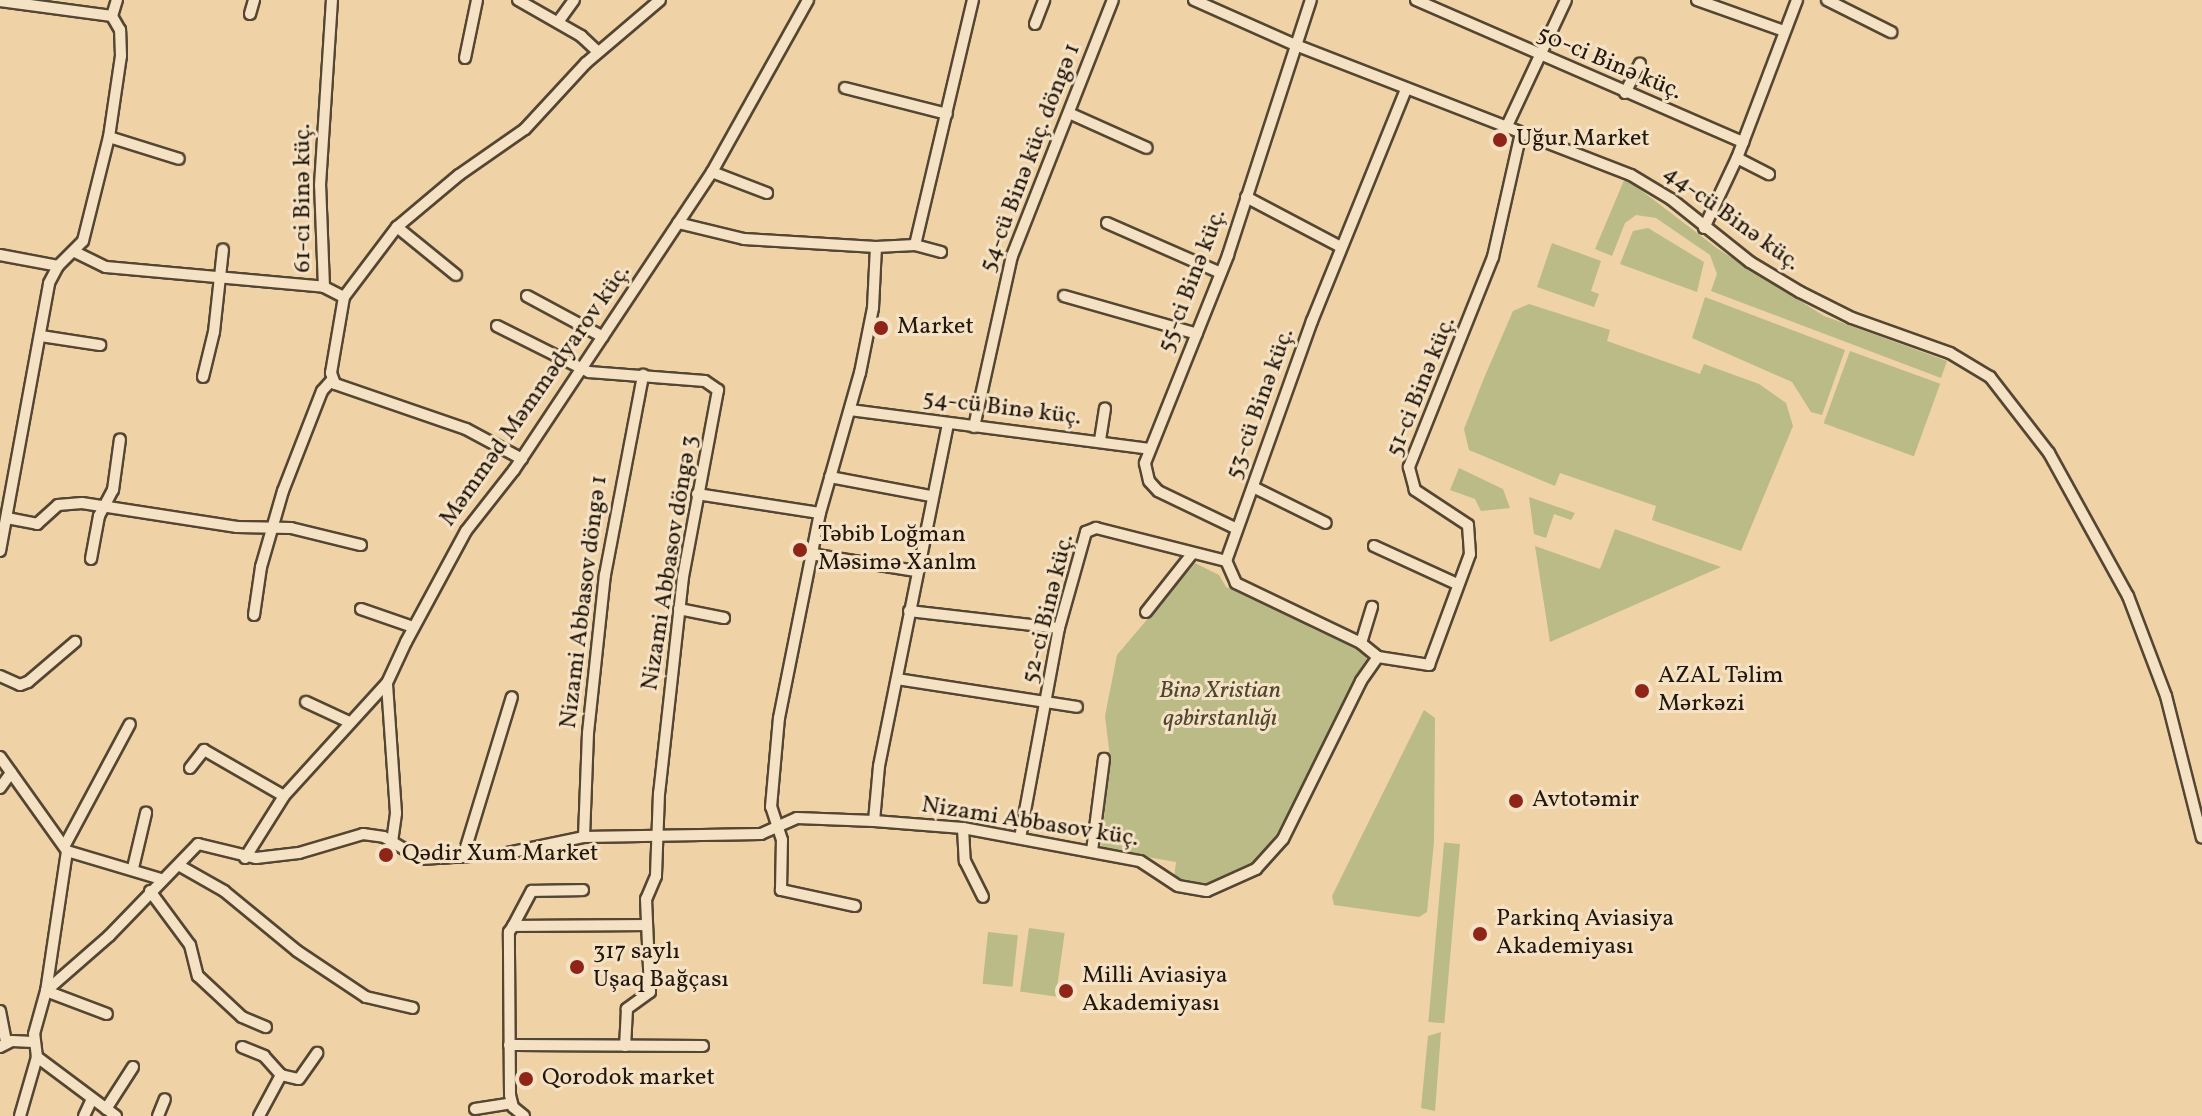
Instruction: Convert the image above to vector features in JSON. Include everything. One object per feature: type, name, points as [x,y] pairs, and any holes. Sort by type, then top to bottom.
[{"type":"street","points":[[0,551],[49,283],[58,266],[75,252],[86,236],[109,137],[121,56],[120,30],[112,16],[117,0]]},
{"type":"street","points":[[250,14],[254,0]]},
{"type":"street","name":"61-ci Binə küç.","points":[[75,252],[106,267],[324,287],[320,185],[332,0]]},
{"type":"street","points":[[465,58],[477,0]]},
{"type":"street","points":[[518,0],[558,22],[598,52]]},
{"type":"street","points":[[558,22],[574,0]]},
{"type":"street","points":[[254,615],[273,527],[294,459],[332,380],[344,297],[397,227],[459,175],[525,129],[598,52],[660,0]]},
{"type":"street","name":"Məmməd Məmmədyarov küç.","points":[[392,842],[396,813],[387,683],[413,627],[466,531],[522,459],[712,172],[808,0]]},
{"type":"street","points":[[915,245],[973,0]]},
{"type":"street","points":[[1035,24],[1044,0]]},
{"type":"street","name":"54-cü Binə küç. döngə 1","points":[[974,427],[1012,256],[1113,0]]},
{"type":"street","name":"44-cü Binə küç.","points":[[1194,0],[1293,44],[1644,181],[1704,228],[1819,303],[1976,367],[2009,396],[2049,453],[2128,596],[2166,696],[2202,838]]},
{"type":"street","name":"55-ci Binə küç.","points":[[1149,449],[1221,273],[1293,44],[1311,0]]},
{"type":"street","name":"50-ci Binə küç.","points":[[1416,0],[1743,142]]},
{"type":"street","points":[[1506,128],[1566,0]]},
{"type":"street","points":[[1697,0],[1784,31]]},
{"type":"street","points":[[1704,228],[1737,158],[1797,0]]},
{"type":"street","points":[[1827,0],[1891,32]]},
{"type":"street","points":[[0,1],[112,16]]},
{"type":"street","points":[[1625,93],[1640,64]]},
{"type":"street","points":[[845,88],[947,114]]},
{"type":"street","name":"53-cü Binə küç.","points":[[1226,561],[1235,528],[1341,247],[1406,89]]},
{"type":"street","points":[[1069,113],[1147,148]]},
{"type":"street","name":"51-ci Binə küç.","points":[[1378,657],[1429,665],[1438,650],[1457,584],[1470,554],[1468,525],[1415,490],[1409,467],[1493,257],[1521,133]]},
{"type":"street","points":[[109,137],[179,159]]},
{"type":"street","points":[[1737,158],[1769,174]]},
{"type":"street","points":[[712,172],[767,193]]},
{"type":"street","points":[[1246,197],[1341,247]]},
{"type":"street","points":[[678,223],[744,239],[876,247],[915,245],[941,252]]},
{"type":"street","points":[[1107,223],[1221,273]]},
{"type":"street","points":[[397,227],[456,275]]},
{"type":"street","points":[[855,906],[781,890],[782,840],[771,807],[779,718],[820,513],[850,410],[873,308],[876,247]]},
{"type":"street","points":[[203,377],[214,332],[223,249]]},
{"type":"street","points":[[0,255],[58,266]]},
{"type":"street","points":[[324,287],[344,297]]},
{"type":"street","points":[[527,296],[603,337]]},
{"type":"street","points":[[1064,296],[1197,334]]},
{"type":"street","name":"Nizami Abbasov döngə 3","points":[[497,326],[582,369],[705,381],[718,390],[697,494],[679,609],[656,876],[646,899],[650,992],[627,1009],[625,1046]]},
{"type":"street","points":[[41,336],[100,345]]},
{"type":"street","name":"Nizami Abbasov döngə 1","points":[[584,837],[588,733],[605,575],[643,375]]},
{"type":"street","points":[[332,380],[351,393],[466,429],[522,459]]},
{"type":"street","points":[[1100,440],[1105,408]]},
{"type":"street","name":"54-cü Binə küç.","points":[[850,410],[1100,440],[1149,449]]},
{"type":"street","points":[[874,821],[916,571],[948,423]]},
{"type":"street","points":[[91,559],[105,507],[113,490],[120,439]]},
{"type":"street","points":[[1149,449],[1146,474],[1158,491],[1235,528]]},
{"type":"street","points":[[830,477],[931,496]]},
{"type":"street","points":[[1253,487],[1326,523]]},
{"type":"street","points":[[697,494],[820,513]]},
{"type":"street","points":[[7,518],[37,524],[58,505],[105,507],[222,526],[273,527],[361,545]]},
{"type":"street","name":"52-ci Binə küç.","points":[[1020,838],[1059,628],[1084,536],[1091,528],[1226,561]]},
{"type":"street","points":[[1374,546],[1457,584]]},
{"type":"street","points":[[811,554],[916,571]]},
{"type":"street","points":[[1146,612],[1192,554]]},
{"type":"street","points":[[1226,561],[1236,583],[1361,643],[1378,657]]},
{"type":"street","points":[[1361,643],[1372,607]]},
{"type":"street","points":[[361,609],[413,627]]},
{"type":"street","points":[[679,609],[724,618]]},
{"type":"street","points":[[909,611],[1059,628]]},
{"type":"street","points":[[0,676],[20,685],[28,682],[75,642]]},
{"type":"street","name":"Nizami Abbasov küç.","points":[[46,991],[161,879],[180,866],[198,844],[245,858],[299,853],[363,834],[392,842],[421,859],[515,852],[584,837],[761,834],[797,818],[874,821],[963,828],[1092,851],[1147,863],[1188,890],[1207,891],[1244,877],[1283,839],[1361,681],[1378,657]]},
{"type":"street","points":[[897,679],[1077,707]]},
{"type":"street","points":[[245,858],[284,796],[387,683]]},
{"type":"street","points":[[463,857],[512,697]]},
{"type":"street","points":[[306,702],[349,722]]},
{"type":"street","points":[[20,1116],[37,1057],[33,1042],[46,991],[66,848],[130,724]]},
{"type":"street","points":[[190,768],[204,750],[284,796]]},
{"type":"street","points":[[0,757],[66,848],[161,879]]},
{"type":"street","points":[[1092,851],[1104,759]]},
{"type":"street","points":[[0,788],[11,773]]},
{"type":"street","points":[[133,868],[146,813]]},
{"type":"street","points":[[963,828],[965,861],[983,897]]},
{"type":"street","points":[[180,866],[224,891],[297,951],[366,997],[413,1008]]},
{"type":"street","points":[[524,1116],[511,1103],[506,939],[532,891],[583,890]]},
{"type":"street","points":[[150,891],[190,945],[198,976],[242,1017],[266,1027]]},
{"type":"street","points":[[513,926],[647,925]]},
{"type":"street","points":[[46,991],[107,1014]]},
{"type":"street","points":[[0,1011],[3,1045],[33,1042]]},
{"type":"street","points":[[509,1045],[703,1046]]},
{"type":"street","points":[[242,1047],[264,1056],[281,1075],[305,1076],[317,1053]]},
{"type":"street","points":[[37,1057],[116,1116]]},
{"type":"street","points":[[106,1109],[133,1067]]},
{"type":"street","points":[[259,1116],[281,1075]]},
{"type":"street","points":[[84,1116],[92,1099]]},
{"type":"street","points":[[158,1116],[165,1099]]},
{"type":"street","points":[[475,1109],[511,1103]]},
{"type":"green space","points":[[1625,178],[1718,249],[1824,316],[1947,361],[1941,378],[1711,291],[1717,274],[1710,255],[1656,218],[1636,215],[1625,223],[1612,256],[1595,249]]},
{"type":"green space","points":[[1648,228],[1704,262],[1697,292],[1620,264],[1633,231]]},
{"type":"green space","points":[[1552,243],[1601,261],[1591,291],[1599,294],[1594,307],[1537,287]]},
{"type":"green space","points":[[1705,297],[1845,350],[1822,415],[1811,412],[1792,382],[1692,338]]},
{"type":"green space","points":[[1529,304],[1610,330],[1607,341],[1700,374],[1704,364],[1759,384],[1786,403],[1793,426],[1741,551],[1652,520],[1656,506],[1560,473],[1555,486],[1469,450],[1464,429],[1484,378],[1513,311]]},
{"type":"green space","points":[[1850,351],[1940,384],[1914,456],[1824,423]]},
{"type":"green space","points":[[1459,468],[1503,489],[1510,508],[1481,511],[1475,499],[1450,490]]},
{"type":"green space","points":[[1529,497],[1575,513],[1571,520],[1554,514],[1546,538],[1534,534]]},
{"type":"green space","points":[[1615,529],[1721,567],[1550,642],[1535,546],[1600,569]]},
{"type":"green space","name":"Binə Xristian qəbirstanlığı","points":[[1195,563],[1219,575],[1226,587],[1288,611],[1311,628],[1364,651],[1367,661],[1287,821],[1255,861],[1206,887],[1174,878],[1176,862],[1101,849],[1110,757],[1105,716],[1117,655]]},
{"type":"green space","points":[[1424,710],[1435,718],[1434,842],[1427,912],[1419,917],[1334,905],[1332,896]]},
{"type":"green space","points":[[1444,843],[1460,844],[1444,1023],[1428,1022]]},
{"type":"green space","points":[[1029,928],[1065,933],[1056,996],[1020,991]]},
{"type":"green space","points":[[988,932],[1018,935],[1012,987],[983,984]]},
{"type":"green space","points":[[1441,1032],[1435,1111],[1421,1108],[1428,1036]]},
{"type":"place","name":"Uğur Market","points":[[1500,140]]},
{"type":"place","name":"Market","points":[[881,328]]},
{"type":"place","name":"Təbib Loğman Məsimə Xanlm","points":[[800,550]]},
{"type":"place","name":"AZAL Təlim Mərkəzi","points":[[1642,691]]},
{"type":"place","name":"Avtotəmir","points":[[1516,801]]},
{"type":"place","name":"Qədir Xum Market","points":[[386,855]]},
{"type":"place","name":"Parkinq Aviasiya Akademiyası","points":[[1480,934]]},
{"type":"place","name":"317 saylı Uşaq Bağçası","points":[[577,967]]},
{"type":"place","name":"Milli Aviasiya Akademiyası","points":[[1066,991]]},
{"type":"place","name":"Qorodok market","points":[[526,1079]]}]
